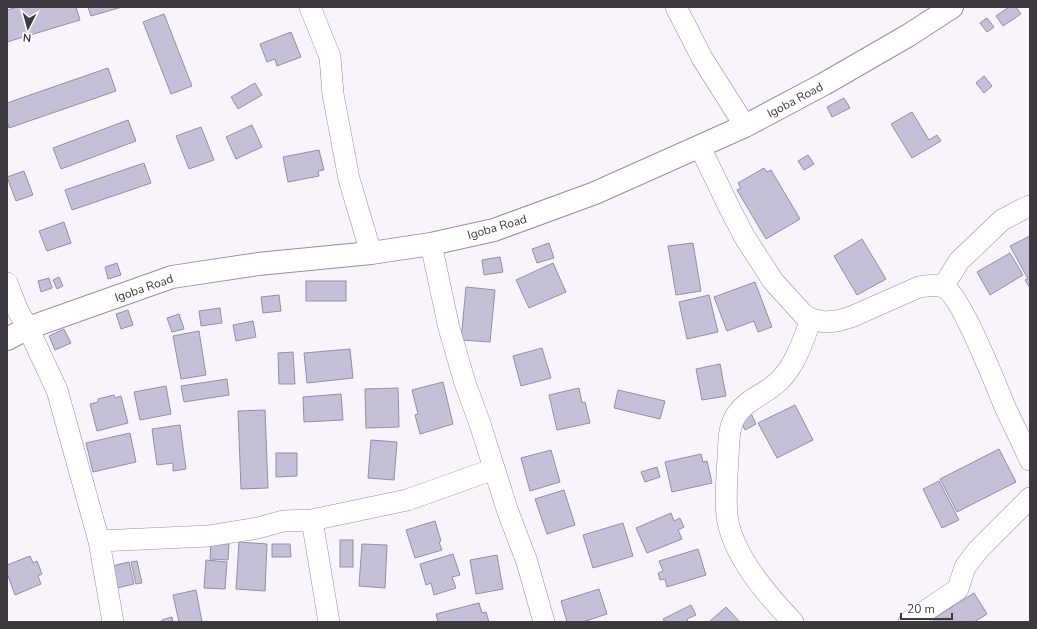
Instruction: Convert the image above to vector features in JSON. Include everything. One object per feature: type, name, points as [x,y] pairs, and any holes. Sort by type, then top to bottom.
[{"type":"street","points":[[310,7],[330,57],[333,94],[349,179],[371,253]]},
{"type":"street","points":[[676,7],[702,58],[745,126]]},
{"type":"street","name":"Igoba Road","points":[[7,340],[28,328],[172,277],[258,264],[371,253],[431,244],[494,230],[544,213],[595,193],[745,126],[837,77],[909,35],[952,7]]},
{"type":"street","points":[[700,147],[744,236],[774,281],[803,314],[811,319],[826,322],[851,317],[919,287],[943,287],[952,294],[989,366],[1030,460]]},
{"type":"street","points":[[943,287],[959,261],[1002,220],[1030,206]]},
{"type":"street","points":[[431,244],[449,328],[465,383],[479,420],[508,512],[527,562],[544,622]]},
{"type":"street","points":[[7,283],[18,311],[28,328],[57,390],[99,541],[113,622]]},
{"type":"street","points":[[793,622],[763,588],[745,561],[732,536],[727,516],[727,468],[732,422],[743,406],[779,381],[790,367],[798,353],[811,319]]},
{"type":"street","points":[[99,541],[208,536],[258,528],[282,521],[312,520],[407,500],[494,469]]},
{"type":"street","points":[[909,622],[958,588],[966,567],[978,550],[1030,498]]},
{"type":"street","points":[[312,520],[329,622]]},
{"type":"building","points":[[18,7],[76,7],[80,20],[7,42],[7,10]]},
{"type":"building","points":[[88,7],[122,7],[91,16]]},
{"type":"building","points":[[1009,7],[1016,7],[1021,14],[1003,26],[996,16]]},
{"type":"building","points":[[164,14],[192,86],[171,94],[143,22]]},
{"type":"building","points":[[987,18],[994,27],[987,32],[980,23]]},
{"type":"building","points":[[291,32],[301,57],[277,66],[275,59],[267,62],[260,44]]},
{"type":"building","points":[[108,68],[116,91],[9,128],[7,121],[7,103]]},
{"type":"building","points":[[984,76],[992,86],[984,93],[976,83]]},
{"type":"building","points":[[255,83],[262,95],[238,109],[231,97]]},
{"type":"building","points":[[844,98],[850,108],[832,117],[827,107]]},
{"type":"building","points":[[912,112],[929,140],[937,135],[941,141],[912,158],[891,124]]},
{"type":"building","points":[[128,120],[136,141],[61,169],[53,148]]},
{"type":"building","points":[[252,125],[262,147],[236,159],[226,137]]},
{"type":"building","points":[[201,127],[214,160],[189,169],[176,136]]},
{"type":"building","points":[[319,150],[324,170],[318,171],[319,176],[288,182],[283,157]]},
{"type":"building","points":[[808,155],[814,164],[804,170],[798,161]]},
{"type":"building","points":[[144,163],[151,183],[72,210],[65,190]]},
{"type":"building","points":[[764,168],[767,172],[771,170],[800,219],[766,239],[737,190],[741,188],[738,183]]},
{"type":"building","points":[[24,171],[33,195],[16,201],[7,177]]},
{"type":"building","points":[[64,222],[71,243],[47,251],[39,231]]},
{"type":"building","points":[[1030,236],[1030,288],[1025,280],[1028,279],[1010,246]]},
{"type":"building","points":[[862,239],[886,279],[857,295],[834,256]]},
{"type":"building","points":[[549,243],[554,258],[537,263],[532,249]]},
{"type":"building","points":[[693,243],[701,291],[676,295],[668,246]]},
{"type":"building","points":[[1010,253],[1023,275],[990,295],[977,272]]},
{"type":"building","points":[[500,257],[503,272],[484,275],[482,260]]},
{"type":"building","points":[[117,263],[121,275],[108,279],[105,267]]},
{"type":"building","points":[[553,263],[566,292],[529,308],[516,280]]},
{"type":"building","points":[[59,277],[63,286],[57,289],[53,280]]},
{"type":"building","points":[[49,278],[52,288],[41,292],[38,281]]},
{"type":"building","points":[[306,281],[346,281],[346,301],[306,301]]},
{"type":"building","points":[[755,282],[772,327],[758,332],[754,321],[727,331],[714,297]]},
{"type":"building","points":[[466,287],[495,290],[490,342],[461,340]]},
{"type":"building","points":[[279,295],[281,311],[263,313],[261,297]]},
{"type":"building","points":[[709,295],[718,332],[687,339],[679,302]]},
{"type":"building","points":[[220,308],[222,323],[201,326],[199,311]]},
{"type":"building","points":[[128,310],[133,325],[121,329],[116,314]]},
{"type":"building","points":[[179,314],[184,329],[172,332],[167,318]]},
{"type":"building","points":[[253,321],[256,337],[236,341],[233,325]]},
{"type":"building","points":[[64,329],[71,343],[55,350],[49,336]]},
{"type":"building","points":[[199,331],[206,375],[181,379],[173,336]]},
{"type":"building","points":[[542,348],[551,378],[521,386],[513,356]]},
{"type":"building","points":[[350,349],[353,378],[307,383],[304,353]]},
{"type":"building","points":[[293,352],[295,384],[279,384],[278,353]]},
{"type":"building","points":[[720,364],[726,396],[702,400],[696,369]]},
{"type":"building","points":[[227,379],[229,395],[184,402],[181,386]]},
{"type":"building","points":[[443,382],[453,424],[420,434],[415,415],[418,414],[412,390]]},
{"type":"building","points":[[166,386],[171,414],[140,420],[134,392]]},
{"type":"building","points":[[398,388],[399,427],[366,428],[365,389]]},
{"type":"building","points":[[579,388],[582,403],[585,402],[590,423],[557,430],[549,395]]},
{"type":"building","points":[[618,390],[665,401],[660,419],[614,408]]},
{"type":"building","points":[[341,394],[343,420],[304,422],[303,397]]},
{"type":"building","points":[[114,395],[115,398],[121,396],[128,423],[97,431],[90,404],[98,402],[98,399]]},
{"type":"building","points":[[795,405],[813,440],[777,458],[758,423]]},
{"type":"building","points":[[749,409],[756,424],[745,430],[738,415]]},
{"type":"building","points":[[265,410],[268,488],[241,489],[238,411]]},
{"type":"building","points":[[180,425],[186,469],[173,471],[173,463],[157,465],[152,429]]},
{"type":"building","points":[[130,433],[136,462],[93,472],[86,443]]},
{"type":"building","points":[[371,440],[397,442],[394,480],[368,478]]},
{"type":"building","points":[[999,449],[1016,482],[957,512],[940,479]]},
{"type":"building","points":[[551,450],[560,482],[530,491],[521,458]]},
{"type":"building","points":[[276,453],[297,453],[297,476],[276,477]]},
{"type":"building","points":[[701,454],[703,462],[707,461],[712,483],[672,492],[665,462]]},
{"type":"building","points":[[657,467],[660,477],[645,482],[641,472]]},
{"type":"building","points":[[939,481],[959,520],[942,528],[923,489]]},
{"type":"building","points":[[564,490],[575,525],[547,534],[535,499]]},
{"type":"building","points":[[671,513],[674,521],[680,518],[684,527],[678,530],[682,539],[647,553],[636,528]]},
{"type":"building","points":[[435,521],[442,550],[415,558],[406,530]]},
{"type":"building","points":[[623,523],[633,556],[593,568],[583,535]]},
{"type":"building","points":[[340,540],[353,540],[353,567],[340,567]]},
{"type":"building","points":[[239,542],[267,544],[265,591],[236,589]]},
{"type":"building","points":[[211,543],[229,544],[228,560],[210,559]]},
{"type":"building","points":[[272,544],[290,544],[291,557],[272,557]]},
{"type":"building","points":[[362,544],[387,545],[385,588],[359,586]]},
{"type":"building","points":[[698,549],[706,575],[667,587],[665,579],[660,580],[658,573],[663,571],[659,561]]},
{"type":"building","points":[[453,554],[460,575],[452,577],[456,588],[434,595],[431,583],[426,585],[420,564]]},
{"type":"building","points":[[497,555],[503,589],[476,594],[470,560]]},
{"type":"building","points":[[30,556],[33,563],[37,561],[42,574],[38,576],[41,584],[15,595],[7,573],[7,565]]},
{"type":"building","points":[[206,560],[227,562],[225,589],[204,588]]},
{"type":"building","points":[[137,561],[142,583],[136,584],[131,562]]},
{"type":"building","points":[[129,562],[134,584],[117,588],[112,566]]},
{"type":"building","points":[[599,589],[607,614],[583,622],[567,622],[561,601]]},
{"type":"building","points":[[196,590],[202,622],[179,622],[173,595]]},
{"type":"building","points":[[974,593],[987,614],[974,622],[934,622],[933,619]]},
{"type":"building","points":[[479,603],[482,613],[486,612],[489,622],[438,622],[436,614]]},
{"type":"building","points":[[691,605],[696,615],[687,619],[688,622],[665,622],[663,619]]},
{"type":"building","points":[[726,607],[740,622],[709,622]]},
{"type":"building","points":[[172,617],[173,622],[162,622],[162,620]]}]
